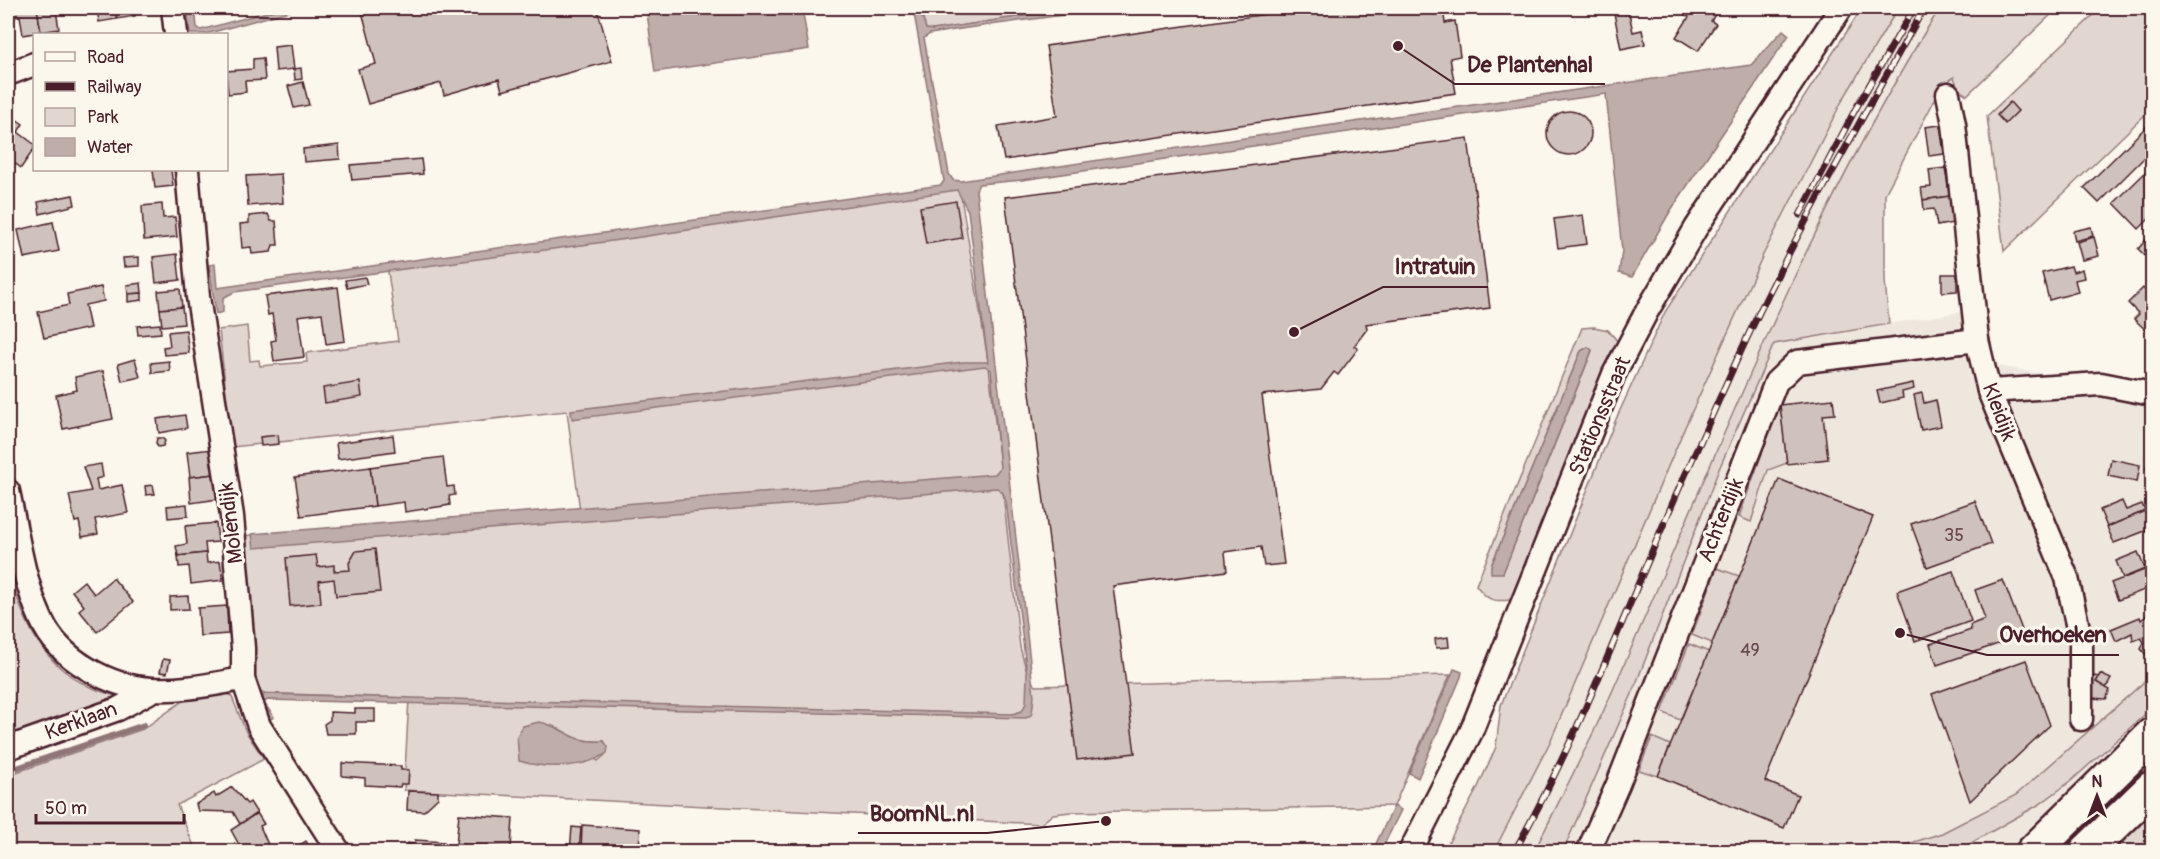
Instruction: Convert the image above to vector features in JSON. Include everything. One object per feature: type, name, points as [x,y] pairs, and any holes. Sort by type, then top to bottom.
[{"type":"main road","points":[[2033,852],[2152,735]]},
{"type":"main road","points":[[2086,852],[2152,788]]},
{"type":"street","points":[[173,8],[176,33]]},
{"type":"street","name":"Stationsstraat","points":[[1410,852],[1472,732],[1614,374],[1647,311],[1696,228],[1842,8]]},
{"type":"street","points":[[8,74],[33,64]]},
{"type":"street","name":"Kleidijk","points":[[1948,94],[1954,124],[1977,340],[1989,391],[2067,578],[2081,642],[2081,720]]},
{"type":"street","name":"Molendijk","points":[[187,171],[198,297],[232,516],[243,648],[243,679],[259,726],[339,852]]},
{"type":"street","name":"Achterdijk","points":[[1588,852],[1618,784],[1776,382],[1797,362],[1977,340]]},
{"type":"street","points":[[1989,391],[2101,384],[2152,394]]},
{"type":"street","points":[[8,492],[29,586],[42,621],[62,647],[84,666],[110,680],[153,690],[243,679]]},
{"type":"street","name":"Kerklaan","points":[[8,748],[118,709],[153,690]]},
{"type":"shaded area","points":[[1898,8],[1940,8],[1871,125],[1812,239],[1747,378],[1602,714],[1534,851],[1494,852],[1550,742],[1710,368],[1763,255],[1842,101]]},
{"type":"shaded area","points":[[1973,310],[1998,366],[2152,394],[2152,851],[1546,852],[1774,343]]},
{"type":"green space","points":[[920,8],[1076,8],[933,30],[926,29]]},
{"type":"green space","points":[[1862,8],[1898,8],[1842,101],[1763,255],[1685,427],[1550,742],[1494,851],[1444,851],[1496,747],[1501,705],[1616,419],[1665,312]]},
{"type":"green space","points":[[1940,8],[2058,8],[1967,95],[1958,89],[1954,77],[1942,86],[1885,194],[1885,281],[1889,324],[1774,344],[1719,469],[1632,694],[1563,851],[1534,852],[1603,712],[1800,265],[1843,177]]},
{"type":"green space","points":[[2101,8],[2152,8],[2152,108],[2004,251],[1987,116]]},
{"type":"green space","points":[[959,184],[989,367],[1020,647],[1028,677],[1036,686],[1450,675],[1394,806],[1071,812],[1053,814],[1041,824],[404,790],[409,698],[256,693],[240,536],[580,511],[567,411],[232,447],[219,330],[247,326],[250,361],[259,360],[260,366],[307,362],[306,353],[398,341],[387,265]],"holes":[[[539,722],[576,738],[604,741],[605,755],[598,761]]]},
{"type":"green space","points":[[1594,327],[1608,330],[1619,343],[1510,600],[1490,599],[1476,585],[1582,328]],"holes":[[[1588,347],[1592,351],[1503,573],[1491,566],[1581,351]]]},
{"type":"green space","points":[[1780,404],[1787,463],[1768,470],[1751,522],[1739,517]]},
{"type":"green space","points":[[8,566],[23,613],[33,634],[46,652],[61,668],[79,681],[101,691],[126,698],[8,737]]},
{"type":"green space","points":[[1717,568],[1739,576],[1712,643],[1692,635]]},
{"type":"green space","points":[[1689,644],[1709,652],[1680,720],[1662,712]]},
{"type":"green space","points":[[2152,675],[2152,708],[2071,781],[2040,804],[1957,851],[1892,851],[1942,833],[2016,795]]},
{"type":"green space","points":[[226,692],[232,697],[246,732],[264,759],[177,805],[196,851],[8,851],[8,775],[143,729],[183,701]]},
{"type":"green space","points":[[1652,737],[1670,745],[1658,776],[1639,770]]},
{"type":"green space","points":[[2152,761],[2152,775],[2072,851],[2058,852]]},
{"type":"green space","points":[[2152,806],[2152,851],[2109,852]]},
{"type":"water","points":[[187,8],[195,8],[197,27],[201,30],[281,8],[300,8],[210,33],[190,33]]},
{"type":"water","points":[[680,8],[802,8],[809,49],[655,72],[647,13]]},
{"type":"water","points":[[913,8],[920,8],[926,29],[933,30],[1076,8],[1116,8],[967,28],[930,34],[924,38],[949,174],[953,180],[961,181],[1751,65],[1783,30],[1789,35],[1671,210],[1632,277],[1619,273],[1622,251],[1606,94],[1022,180],[979,184],[976,190],[1034,696],[1032,714],[1026,718],[267,700],[264,703],[274,717],[269,720],[259,699],[265,694],[1012,714],[1022,711],[1026,703],[1027,675],[1006,502],[1003,493],[997,488],[254,548],[252,534],[995,474],[1000,468],[991,370],[985,366],[572,419],[571,410],[963,362],[988,362],[968,211],[957,190],[634,238],[234,292],[223,298],[223,312],[216,314],[209,265],[215,264],[217,288],[941,185],[944,181]]},
{"type":"water","points":[[1588,347],[1592,350],[1503,573],[1491,573],[1491,566],[1581,351]]},
{"type":"water","points":[[1454,669],[1462,672],[1461,677],[1418,778],[1409,773]]},
{"type":"water","points":[[539,722],[548,724],[575,738],[604,741],[608,747],[607,753],[576,765],[553,766],[519,761],[517,736],[523,726]]},
{"type":"water","points":[[1394,806],[1401,810],[1381,851],[1373,850]]},
{"type":"building","points":[[8,8],[37,8],[41,32],[23,35],[20,16],[9,18]]},
{"type":"building","points":[[37,8],[64,8],[56,10],[59,29],[41,32]]},
{"type":"building","points":[[97,8],[115,8],[117,19],[99,22]]},
{"type":"building","points":[[115,8],[133,8],[135,16],[117,19]]},
{"type":"building","points":[[361,8],[597,8],[612,61],[502,91],[499,79],[444,95],[441,83],[368,104],[358,69],[376,64]]},
{"type":"building","points":[[1308,8],[1443,8],[1445,23],[1455,21],[1460,56],[1450,58],[1456,93],[1004,160],[998,126],[1057,116],[1046,46]]},
{"type":"building","points":[[1613,8],[1628,8],[1633,32],[1642,30],[1645,44],[1621,49]]},
{"type":"building","points":[[1688,8],[1719,8],[1711,21],[1716,24],[1698,51],[1676,37],[1689,17],[1684,14]]},
{"type":"building","points":[[291,45],[294,69],[276,71],[274,47]]},
{"type":"building","points":[[263,58],[265,80],[245,81],[246,92],[228,94],[228,71],[253,69],[253,59]]},
{"type":"building","points":[[301,68],[302,79],[295,80],[294,69]]},
{"type":"building","points":[[303,82],[309,105],[294,108],[288,86]]},
{"type":"building","points":[[2010,102],[2018,111],[2005,124],[1997,115]]},
{"type":"building","points":[[1569,111],[1585,117],[1591,133],[1585,149],[1569,155],[1553,149],[1547,133],[1553,117]]},
{"type":"building","points":[[13,117],[23,124],[18,132],[33,143],[33,150],[21,168],[8,158],[8,126]]},
{"type":"building","points":[[2152,121],[2152,150],[2099,203],[2084,188]]},
{"type":"building","points":[[1940,125],[1944,154],[1929,156],[1925,127]]},
{"type":"building","points":[[1468,138],[1490,308],[1366,324],[1367,329],[1354,346],[1358,349],[1338,375],[1334,372],[1321,389],[1262,395],[1284,564],[1264,566],[1261,547],[1225,552],[1227,571],[1113,586],[1135,753],[1077,760],[1005,197]]},
{"type":"building","points":[[339,145],[340,159],[304,162],[303,149]]},
{"type":"building","points":[[421,159],[423,174],[352,180],[350,165]]},
{"type":"building","points":[[2152,166],[2152,216],[2139,229],[2114,203]]},
{"type":"building","points":[[1945,168],[1950,196],[1923,200],[1921,188],[1931,187],[1929,170]]},
{"type":"building","points":[[153,171],[171,171],[173,186],[155,188]]},
{"type":"building","points":[[281,174],[283,203],[248,206],[246,176]]},
{"type":"building","points":[[73,195],[75,205],[40,214],[38,202]]},
{"type":"building","points":[[1950,196],[1953,223],[1937,226],[1934,209],[1924,210],[1923,200]]},
{"type":"building","points":[[956,201],[962,238],[926,244],[920,207]]},
{"type":"building","points":[[162,204],[163,218],[175,217],[177,237],[144,240],[142,206]]},
{"type":"building","points":[[268,214],[271,221],[276,221],[278,245],[273,245],[271,252],[252,254],[251,247],[242,248],[240,224],[249,223],[249,216]]},
{"type":"building","points":[[1583,215],[1587,244],[1558,248],[1554,219]]},
{"type":"building","points":[[53,222],[59,251],[24,258],[18,230]]},
{"type":"building","points":[[2091,227],[2093,236],[2075,241],[2073,231]]},
{"type":"building","points":[[2152,233],[2152,262],[2138,249]]},
{"type":"building","points":[[2094,237],[2099,256],[2082,260],[2077,242]]},
{"type":"building","points":[[177,254],[180,280],[156,283],[153,257]]},
{"type":"building","points":[[139,257],[139,266],[124,267],[123,258]]},
{"type":"building","points":[[2071,266],[2073,272],[2082,269],[2084,278],[2075,280],[2078,292],[2049,300],[2042,273]]},
{"type":"building","points":[[1942,274],[1957,274],[1957,291],[1942,292]]},
{"type":"building","points":[[365,277],[367,284],[347,288],[345,280]]},
{"type":"building","points":[[141,283],[142,293],[128,294],[127,285]]},
{"type":"building","points":[[101,287],[104,301],[85,305],[90,328],[44,338],[38,312],[69,305],[67,294]]},
{"type":"building","points":[[338,287],[345,341],[326,344],[322,313],[298,316],[304,357],[274,361],[271,341],[276,340],[272,314],[268,315],[265,296]]},
{"type":"building","points":[[2143,288],[2152,297],[2152,336],[2134,319],[2139,314],[2128,303]]},
{"type":"building","points":[[180,289],[182,307],[160,309],[158,291]]},
{"type":"building","points":[[142,293],[142,300],[128,302],[128,294]]},
{"type":"building","points":[[182,307],[184,324],[162,326],[160,309]]},
{"type":"building","points":[[160,324],[161,333],[138,335],[137,326]]},
{"type":"building","points":[[186,330],[189,353],[164,355],[163,347],[170,346],[168,332]]},
{"type":"building","points":[[135,359],[140,377],[122,381],[118,364]]},
{"type":"building","points":[[169,361],[170,371],[152,373],[151,363]]},
{"type":"building","points":[[103,371],[113,419],[63,429],[56,395],[77,390],[75,377]]},
{"type":"building","points":[[360,382],[362,397],[325,403],[323,388]]},
{"type":"building","points":[[1913,383],[1914,389],[1902,392],[1903,398],[1880,403],[1877,391]]},
{"type":"building","points":[[1922,393],[1924,403],[1936,400],[1941,426],[1921,430],[1914,395]]},
{"type":"building","points":[[1833,399],[1835,414],[1823,415],[1828,459],[1787,464],[1780,405]]},
{"type":"building","points":[[185,415],[187,428],[159,433],[157,419]]},
{"type":"building","points":[[278,435],[279,444],[261,446],[260,437]]},
{"type":"building","points":[[393,435],[395,451],[338,459],[336,443]]},
{"type":"building","points":[[157,438],[165,441],[163,446],[158,447]]},
{"type":"building","points":[[212,449],[215,474],[190,477],[187,452]]},
{"type":"building","points":[[2150,451],[2152,451],[2152,471],[2146,469]]},
{"type":"building","points":[[443,457],[447,487],[454,486],[455,495],[449,496],[450,505],[405,512],[404,502],[375,506],[370,467]]},
{"type":"building","points":[[2111,459],[2140,465],[2137,482],[2108,476]]},
{"type":"building","points":[[101,464],[103,477],[96,479],[98,490],[122,485],[128,513],[95,519],[98,534],[82,537],[79,521],[75,522],[69,495],[91,491],[83,467]]},
{"type":"building","points":[[370,467],[375,506],[301,516],[295,477]]},
{"type":"building","points":[[215,474],[218,499],[191,503],[189,477]]},
{"type":"building","points":[[1779,479],[1873,517],[1765,781],[1798,795],[1784,828],[1658,776]]},
{"type":"building","points":[[153,485],[155,494],[146,495],[145,486]]},
{"type":"building","points":[[1975,501],[1991,544],[1927,567],[1911,524]]},
{"type":"building","points":[[2122,501],[2126,510],[2142,504],[2145,511],[2107,527],[2100,510]]},
{"type":"building","points":[[187,504],[188,516],[168,518],[167,506]]},
{"type":"building","points":[[2145,511],[2151,525],[2145,531],[2114,543],[2107,527]]},
{"type":"building","points":[[216,523],[218,542],[205,543],[206,553],[178,556],[176,546],[187,544],[185,526]]},
{"type":"building","points":[[375,549],[380,592],[336,596],[334,579],[319,581],[321,603],[290,606],[286,558],[316,555],[318,567],[334,565],[334,571],[350,570],[349,563],[356,551]]},
{"type":"building","points":[[2138,552],[2145,569],[2123,578],[2116,561]]},
{"type":"building","points":[[206,553],[207,563],[220,561],[223,580],[191,584],[189,566],[179,567],[178,556]]},
{"type":"building","points":[[2152,567],[2152,587],[2118,600],[2111,583]]},
{"type":"building","points":[[1953,571],[1971,621],[1915,641],[1897,591]]},
{"type":"building","points":[[113,578],[133,602],[97,632],[79,610],[84,606],[72,591],[84,581],[94,594]]},
{"type":"building","points":[[2003,580],[2024,635],[1937,665],[1930,644],[1971,630],[1970,625],[1985,619],[1975,590]]},
{"type":"building","points":[[188,596],[189,609],[170,610],[170,597]]},
{"type":"building","points":[[227,606],[228,634],[200,636],[198,608]]},
{"type":"building","points":[[2150,613],[2152,616],[2152,655],[2149,658],[2141,649],[2144,642],[2141,638],[2133,641],[2132,633],[2116,641],[2111,629],[2140,617],[2141,620]]},
{"type":"building","points":[[1448,637],[1449,647],[1436,648],[1435,639]]},
{"type":"building","points":[[163,659],[170,660],[167,673],[160,672]]},
{"type":"building","points":[[2026,660],[2050,725],[1970,801],[1932,694]]},
{"type":"building","points":[[2100,674],[2111,679],[2106,688],[2096,682]]},
{"type":"building","points":[[2094,676],[2099,677],[2096,682],[2110,690],[2106,699],[2091,698]]},
{"type":"building","points":[[355,709],[375,709],[375,722],[356,722],[356,734],[326,734],[324,724],[330,720],[330,712],[355,713]]},
{"type":"building","points":[[342,763],[401,766],[401,770],[409,770],[408,784],[401,784],[400,787],[365,785],[365,778],[342,776]]},
{"type":"building","points":[[232,787],[247,804],[250,802],[257,813],[240,824],[233,812],[198,811],[196,804],[214,793],[216,797]]},
{"type":"building","points":[[408,791],[438,792],[438,798],[424,811],[407,810]]},
{"type":"building","points":[[257,813],[264,824],[260,826],[269,847],[262,852],[243,852],[231,830]]},
{"type":"building","points":[[459,814],[513,818],[511,848],[456,844]]},
{"type":"building","points":[[582,825],[640,829],[639,852],[581,852]]},
{"type":"building","points":[[572,827],[581,828],[579,852],[570,852]]},
{"type":"building","points":[[415,840],[444,842],[444,852],[407,852],[407,843],[415,844]]},
{"type":"building","points":[[306,841],[312,852],[289,852]]},
{"type":"waterway","points":[[8,771],[144,725]]},
{"type":"railway","points":[[1800,215],[1855,110],[1914,8]]},
{"type":"railway","points":[[1514,852],[1582,716],[1682,482],[1756,319],[1859,123],[1924,8]]},
{"type":"place","name":"De Plantenhal","points":[[1398,46]]},
{"type":"place","name":"Intratuin","points":[[1294,332]]},
{"type":"place","name":"Overhoeken","points":[[1900,633]]},
{"type":"place","name":"BoomNL.nl","points":[[1106,821]]}]
